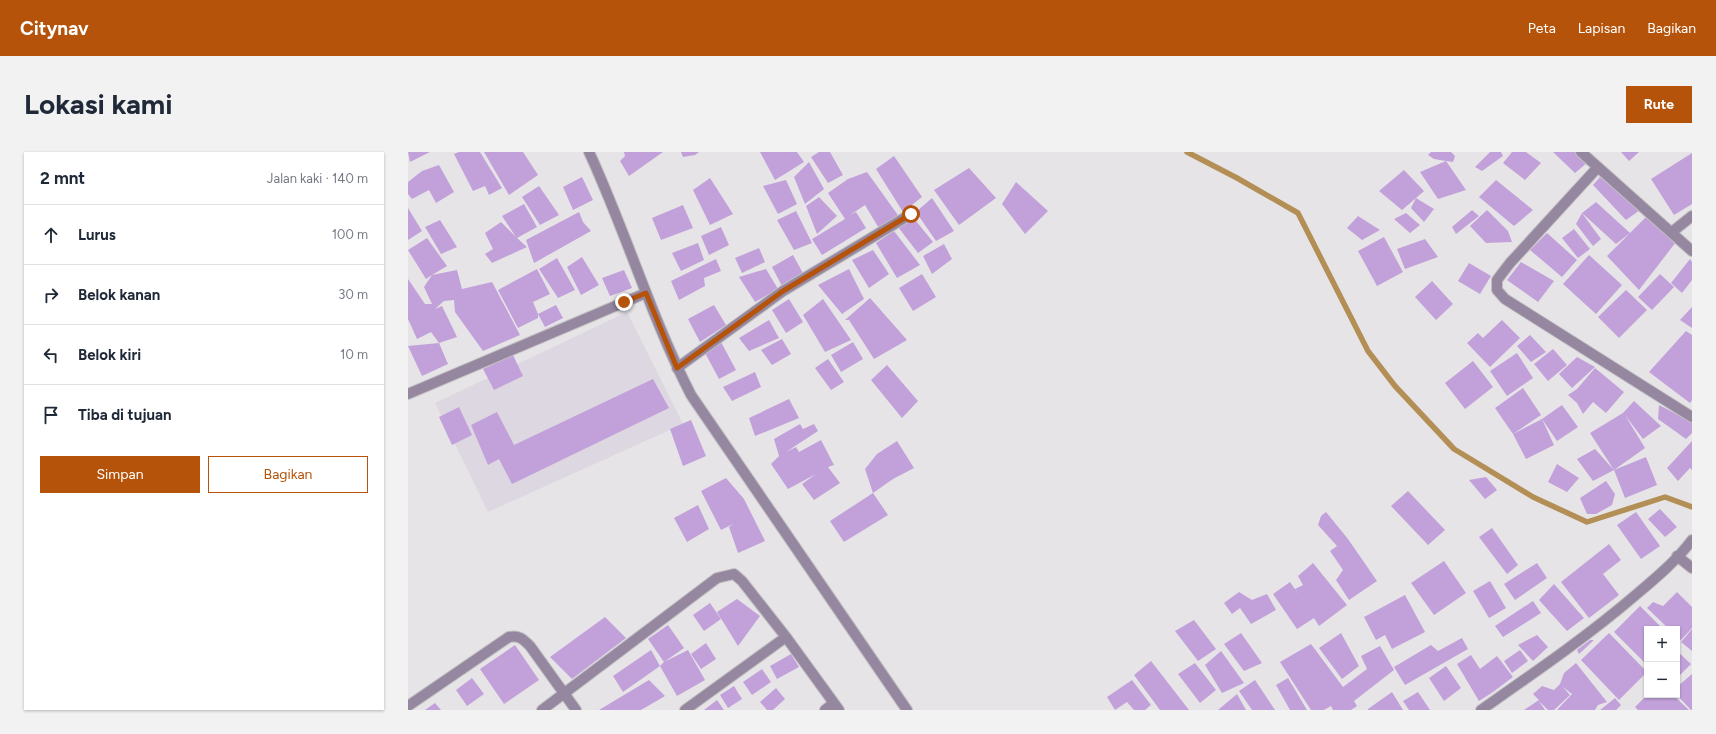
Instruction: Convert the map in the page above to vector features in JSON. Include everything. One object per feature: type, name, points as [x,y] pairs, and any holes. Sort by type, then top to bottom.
[{"type":"street","points":[[589,152],[609,194],[646,293],[677,368],[691,395],[907,710]]},
{"type":"street","points":[[1581,152],[1692,251]]},
{"type":"street","points":[[1598,167],[1510,263],[1497,280],[1497,290],[1505,299],[1692,417]]},
{"type":"street","points":[[677,368],[783,291],[911,214]]},
{"type":"street","points":[[1672,232],[1692,216]]},
{"type":"street","points":[[408,394],[646,293]]},
{"type":"street","points":[[1481,710],[1558,657],[1617,611],[1662,572],[1692,540]]},
{"type":"street","points":[[1677,556],[1692,568]]},
{"type":"street","points":[[542,710],[717,578],[734,574],[786,637],[836,707],[826,710]]},
{"type":"street","points":[[408,706],[509,636],[516,635],[522,638],[530,646],[576,710]]},
{"type":"street","points":[[685,710],[786,637]]},
{"type":"shaded area","points":[[627,312],[683,424],[488,512],[435,403]]},
{"type":"building","points":[[408,152],[430,152],[410,162]]},
{"type":"building","points":[[459,152],[480,152],[502,188],[489,195],[485,186],[473,191],[454,154]]},
{"type":"building","points":[[484,152],[523,152],[538,175],[509,195]]},
{"type":"building","points":[[624,152],[663,152],[629,176],[620,161],[625,156]]},
{"type":"building","points":[[681,152],[699,152],[695,155],[683,157]]},
{"type":"building","points":[[760,152],[797,152],[804,162],[775,180]]},
{"type":"building","points":[[819,152],[830,152],[843,175],[828,183],[811,157]]},
{"type":"building","points":[[1431,152],[1451,152],[1455,156],[1453,162],[1434,159],[1428,155]]},
{"type":"building","points":[[1490,152],[1501,152],[1503,156],[1482,171],[1475,167]]},
{"type":"building","points":[[1512,152],[1526,152],[1541,163],[1525,180],[1503,163]]},
{"type":"building","points":[[1553,152],[1577,152],[1588,162],[1575,173]]},
{"type":"building","points":[[1621,152],[1639,152],[1629,161]]},
{"type":"building","points":[[1692,153],[1692,204],[1674,215],[1651,179]]},
{"type":"building","points":[[894,156],[922,197],[903,212],[876,169]]},
{"type":"building","points":[[1446,161],[1466,190],[1438,199],[1420,172]]},
{"type":"building","points":[[809,162],[824,189],[805,204],[794,177]]},
{"type":"building","points":[[439,165],[454,192],[436,203],[429,190],[412,199],[408,194],[408,182],[422,171]]},
{"type":"building","points":[[969,168],[996,198],[959,225],[934,190]]},
{"type":"building","points":[[1404,170],[1424,191],[1402,210],[1379,191]]},
{"type":"building","points":[[867,172],[900,218],[880,230],[865,205],[850,215],[856,212],[866,228],[822,255],[812,239],[845,219],[828,193],[848,179]]},
{"type":"building","points":[[582,177],[593,200],[573,210],[563,187]]},
{"type":"building","points":[[1600,177],[1640,210],[1626,220],[1593,185]]},
{"type":"building","points":[[710,178],[733,214],[710,225],[693,190]]},
{"type":"building","points":[[786,180],[797,204],[778,214],[763,186]]},
{"type":"building","points":[[1496,180],[1533,210],[1514,226],[1479,197]]},
{"type":"building","points":[[1016,182],[1048,211],[1025,234],[1002,204]]},
{"type":"building","points":[[539,186],[559,215],[540,225],[522,197]]},
{"type":"building","points":[[819,197],[837,216],[817,234],[806,206]]},
{"type":"building","points":[[932,198],[954,231],[936,241],[916,212]]},
{"type":"building","points":[[1416,198],[1434,209],[1424,222],[1411,208]]},
{"type":"building","points":[[1596,202],[1630,233],[1616,244],[1582,213]]},
{"type":"building","points":[[524,204],[537,227],[517,238],[527,247],[492,263],[485,254],[493,249],[485,233],[501,222],[516,237],[502,216]]},
{"type":"building","points":[[683,205],[693,228],[661,240],[652,218]]},
{"type":"building","points":[[408,208],[422,231],[408,240]]},
{"type":"building","points":[[1472,210],[1479,216],[1456,234],[1452,227]]},
{"type":"building","points":[[1487,210],[1508,231],[1512,242],[1486,243],[1470,226]]},
{"type":"building","points":[[796,211],[812,243],[794,250],[777,220]]},
{"type":"building","points":[[579,212],[583,222],[591,231],[534,263],[526,240]]},
{"type":"building","points":[[1406,213],[1420,225],[1410,233],[1394,219]]},
{"type":"building","points":[[1582,213],[1601,239],[1593,246],[1576,224]]},
{"type":"building","points":[[912,216],[933,242],[918,253],[898,227]]},
{"type":"building","points":[[1358,216],[1380,230],[1362,240],[1347,228]]},
{"type":"building","points":[[1646,217],[1676,242],[1639,290],[1607,256]]},
{"type":"building","points":[[440,220],[457,247],[441,254],[425,227]]},
{"type":"building","points":[[721,227],[729,245],[709,255],[701,236]]},
{"type":"building","points":[[1574,229],[1590,249],[1578,258],[1562,238]]},
{"type":"building","points":[[894,231],[920,265],[897,278],[876,243]]},
{"type":"building","points":[[1547,233],[1577,260],[1562,277],[1530,250]]},
{"type":"building","points":[[1384,237],[1403,272],[1377,286],[1358,251]]},
{"type":"building","points":[[427,238],[447,266],[426,279],[408,250]]},
{"type":"building","points":[[1425,239],[1438,257],[1405,269],[1397,249]]},
{"type":"building","points":[[698,243],[704,260],[681,271],[672,253]]},
{"type":"building","points":[[944,244],[952,259],[932,274],[923,256]]},
{"type":"building","points":[[759,248],[765,262],[742,273],[735,258]]},
{"type":"building","points":[[873,250],[889,274],[869,288],[852,260]]},
{"type":"building","points":[[793,255],[804,275],[782,286],[772,267]]},
{"type":"building","points":[[1589,255],[1622,285],[1596,314],[1563,284]]},
{"type":"building","points":[[582,257],[599,285],[581,295],[567,267]]},
{"type":"building","points":[[557,258],[575,290],[558,298],[539,269]]},
{"type":"building","points":[[716,259],[721,271],[704,278],[705,286],[679,300],[671,281]]},
{"type":"building","points":[[1690,259],[1692,262],[1692,280],[1682,293],[1671,283]]},
{"type":"building","points":[[1521,262],[1554,281],[1538,302],[1507,280]]},
{"type":"building","points":[[1469,263],[1491,276],[1480,294],[1458,281]]},
{"type":"building","points":[[537,269],[550,294],[533,302],[538,318],[518,328],[498,290]]},
{"type":"building","points":[[766,269],[778,289],[755,302],[739,277]]},
{"type":"building","points":[[849,269],[864,299],[842,314],[818,285]]},
{"type":"building","points":[[457,270],[462,289],[492,282],[520,335],[483,351],[455,312],[454,300],[444,301],[435,309],[442,306],[457,337],[439,343],[431,332],[417,339],[408,319],[408,279],[425,304],[432,304],[424,287],[432,275]]},
{"type":"building","points":[[624,270],[632,288],[610,296],[602,278]]},
{"type":"building","points":[[922,274],[936,297],[913,311],[899,288]]},
{"type":"building","points":[[1660,274],[1674,287],[1652,310],[1638,297]]},
{"type":"building","points":[[1432,281],[1453,304],[1436,320],[1415,297]]},
{"type":"building","points":[[1626,290],[1647,310],[1619,338],[1598,317]]},
{"type":"building","points":[[870,298],[907,340],[874,359],[849,320],[845,320]]},
{"type":"building","points":[[789,299],[803,322],[786,333],[772,310]]},
{"type":"building","points":[[823,299],[851,340],[825,352],[803,315]]},
{"type":"building","points":[[556,305],[563,318],[545,327],[538,314]]},
{"type":"building","points":[[714,305],[726,325],[700,342],[688,319]]},
{"type":"building","points":[[1692,307],[1692,328],[1680,320]]},
{"type":"building","points":[[769,320],[779,338],[749,351],[739,338]]},
{"type":"building","points":[[1502,320],[1520,338],[1490,367],[1467,343],[1478,333],[1483,338]]},
{"type":"building","points":[[1686,331],[1692,335],[1692,400],[1690,403],[1649,372]]},
{"type":"building","points":[[1530,335],[1546,352],[1531,362],[1517,346]]},
{"type":"building","points":[[782,339],[791,354],[772,365],[761,350]]},
{"type":"building","points":[[721,342],[736,370],[719,379],[704,351]]},
{"type":"building","points":[[853,342],[863,359],[841,372],[831,355]]},
{"type":"building","points":[[439,343],[448,364],[422,376],[408,346]]},
{"type":"building","points":[[1553,349],[1567,365],[1548,381],[1534,364]]},
{"type":"building","points":[[1517,353],[1533,378],[1507,396],[1490,371]]},
{"type":"building","points":[[513,355],[523,376],[494,390],[483,369]]},
{"type":"building","points":[[1577,357],[1595,367],[1572,388],[1559,374]]},
{"type":"building","points":[[828,359],[844,382],[831,390],[815,368]]},
{"type":"building","points":[[1473,361],[1493,387],[1465,409],[1445,383]]},
{"type":"building","points":[[887,365],[918,401],[902,418],[871,380]]},
{"type":"building","points":[[1595,368],[1624,392],[1606,413],[1593,402],[1583,414],[1577,403],[1568,395],[1577,389]]},
{"type":"building","points":[[755,372],[761,387],[732,401],[723,387]]},
{"type":"building","points":[[653,379],[669,408],[512,484],[499,459],[488,465],[471,425],[497,412],[514,445]]},
{"type":"building","points":[[1523,388],[1541,415],[1513,434],[1495,408]]},
{"type":"building","points":[[789,399],[799,418],[755,436],[749,418]]},
{"type":"building","points":[[1634,401],[1661,426],[1643,439],[1625,415],[1645,448],[1614,470],[1590,433],[1623,413]]},
{"type":"building","points":[[1562,405],[1578,427],[1557,441],[1542,419]]},
{"type":"building","points":[[1659,405],[1692,422],[1692,433],[1686,439],[1658,419]]},
{"type":"building","points":[[459,407],[472,435],[452,445],[439,417]]},
{"type":"building","points":[[1542,419],[1554,445],[1526,459],[1513,434]]},
{"type":"building","points":[[691,420],[706,456],[683,466],[670,429]]},
{"type":"building","points":[[800,424],[803,429],[814,424],[818,431],[786,452],[796,447],[799,452],[821,440],[834,465],[828,467],[840,483],[814,500],[802,484],[816,474],[788,489],[771,464],[779,456],[774,439]]},
{"type":"building","points":[[897,441],[914,468],[893,479],[873,493],[865,469],[877,454]]},
{"type":"building","points":[[1692,441],[1692,470],[1690,468],[1678,481],[1667,468]]},
{"type":"building","points":[[1595,449],[1614,470],[1593,481],[1577,459]]},
{"type":"building","points":[[1646,457],[1657,485],[1625,498],[1614,470]]},
{"type":"building","points":[[1557,464],[1579,478],[1567,492],[1548,482]]},
{"type":"building","points":[[1486,477],[1497,490],[1485,499],[1469,480]]},
{"type":"building","points":[[726,478],[744,499],[765,541],[738,553],[729,527],[733,524],[721,530],[701,491]]},
{"type":"building","points":[[1606,481],[1615,494],[1612,505],[1596,514],[1587,514],[1580,498]]},
{"type":"building","points":[[1408,491],[1445,530],[1428,545],[1391,506]]},
{"type":"building","points":[[873,493],[888,515],[844,542],[830,521]]},
{"type":"building","points":[[698,505],[709,529],[687,542],[674,518]]},
{"type":"building","points":[[1660,509],[1677,527],[1665,537],[1648,519]]},
{"type":"building","points":[[1326,512],[1348,539],[1377,581],[1349,600],[1336,580],[1343,570],[1330,551],[1337,546],[1318,525],[1321,516]]},
{"type":"building","points":[[1636,512],[1660,546],[1641,559],[1617,525]]},
{"type":"building","points":[[1492,528],[1518,565],[1507,574],[1479,537]]},
{"type":"building","points":[[1609,544],[1621,560],[1603,574],[1619,595],[1589,618],[1561,582]]},
{"type":"building","points":[[1444,561],[1466,593],[1434,615],[1411,583]]},
{"type":"building","points":[[1313,563],[1347,605],[1319,626],[1314,618],[1297,629],[1273,594],[1290,582],[1306,605],[1295,589],[1303,585],[1298,576]]},
{"type":"building","points":[[1537,563],[1547,578],[1515,600],[1504,584]]},
{"type":"building","points":[[1490,581],[1506,608],[1489,618],[1473,591]]},
{"type":"building","points":[[1554,584],[1584,618],[1567,631],[1539,600]]},
{"type":"building","points":[[1239,592],[1252,600],[1267,594],[1276,610],[1251,624],[1240,608],[1232,614],[1224,603]]},
{"type":"building","points":[[1677,592],[1692,607],[1692,628],[1681,640],[1680,626],[1666,626],[1647,608],[1653,602],[1663,606]]},
{"type":"building","points":[[1405,595],[1425,632],[1392,649],[1385,635],[1376,640],[1364,617]]},
{"type":"building","points":[[737,599],[760,616],[738,646],[717,612]]},
{"type":"building","points":[[1533,601],[1541,613],[1503,637],[1495,626]]},
{"type":"building","points":[[710,603],[721,619],[704,631],[693,615]]},
{"type":"building","points":[[1640,606],[1660,626],[1644,626],[1644,662],[1614,632]]},
{"type":"building","points":[[605,617],[626,638],[572,679],[550,657]]},
{"type":"building","points":[[1194,620],[1216,649],[1198,661],[1175,631]]},
{"type":"building","points":[[668,625],[684,648],[664,662],[648,639]]},
{"type":"building","points":[[1692,629],[1692,651],[1681,642]]},
{"type":"building","points":[[1241,633],[1262,663],[1244,671],[1224,644]]},
{"type":"building","points":[[1341,633],[1359,666],[1342,679],[1319,648]]},
{"type":"building","points":[[1609,633],[1644,669],[1644,675],[1619,700],[1581,660]]},
{"type":"building","points":[[1537,635],[1548,647],[1533,661],[1518,645]]},
{"type":"building","points":[[1462,638],[1468,649],[1405,685],[1394,667],[1431,645],[1438,651]]},
{"type":"building","points":[[1590,640],[1594,640],[1579,654],[1577,650]]},
{"type":"building","points":[[706,643],[716,659],[701,669],[691,654]]},
{"type":"building","points":[[1311,644],[1343,687],[1367,669],[1361,656],[1380,646],[1394,670],[1354,701],[1357,706],[1351,710],[1333,710],[1331,706],[1324,710],[1311,710],[1280,662]]},
{"type":"building","points":[[515,645],[539,680],[504,704],[480,669]]},
{"type":"building","points":[[651,650],[660,666],[623,692],[613,676]]},
{"type":"building","points":[[688,650],[705,680],[677,696],[660,666],[664,662]]},
{"type":"building","points":[[1520,650],[1528,661],[1512,673],[1504,661]]},
{"type":"building","points":[[1221,651],[1244,683],[1222,693],[1205,665]]},
{"type":"building","points":[[791,654],[799,667],[777,679],[770,666]]},
{"type":"building","points":[[1680,654],[1691,664],[1680,675]]},
{"type":"building","points":[[1471,655],[1480,669],[1497,656],[1513,677],[1479,701],[1457,664]]},
{"type":"building","points":[[1151,661],[1189,710],[1160,710],[1134,675]]},
{"type":"building","points":[[1195,663],[1216,690],[1200,703],[1178,674]]},
{"type":"building","points":[[1576,663],[1607,702],[1598,705],[1595,710],[1557,710],[1572,694],[1563,687],[1570,695],[1554,710],[1548,710],[1539,701],[1545,710],[1524,710],[1539,700],[1533,694],[1542,686],[1554,690],[1560,684],[1564,673]]},
{"type":"building","points":[[1446,666],[1461,688],[1444,701],[1429,678]]},
{"type":"building","points":[[762,669],[771,682],[752,695],[743,682]]},
{"type":"building","points":[[1692,674],[1692,710],[1680,698],[1680,684]]},
{"type":"building","points":[[472,678],[484,694],[467,706],[456,690]]},
{"type":"building","points":[[1288,678],[1307,710],[1290,710],[1276,685]]},
{"type":"building","points":[[649,680],[665,696],[641,710],[599,710]]},
{"type":"building","points":[[1132,680],[1151,705],[1145,710],[1134,710],[1127,702],[1115,710],[1107,697]]},
{"type":"building","points":[[1255,680],[1275,710],[1252,710],[1239,691]]},
{"type":"building","points":[[734,686],[742,699],[728,708],[720,695]]},
{"type":"building","points":[[776,688],[785,699],[773,710],[767,710],[760,702]]},
{"type":"building","points":[[1392,692],[1403,710],[1368,710],[1368,709]]},
{"type":"building","points":[[1418,692],[1430,710],[1409,710],[1403,701]]},
{"type":"building","points":[[1237,694],[1246,710],[1218,710]]},
{"type":"building","points":[[1615,698],[1621,705],[1616,710],[1600,710]]},
{"type":"building","points":[[1644,698],[1676,698],[1689,710],[1638,710],[1635,707]]},
{"type":"building","points":[[717,700],[724,710],[704,710]]},
{"type":"building","points":[[435,703],[441,710],[425,710]]},
{"type":"waterway","points":[[1187,152],[1237,178],[1298,213],[1368,351],[1395,386],[1454,449],[1533,497],[1587,522],[1665,497],[1692,507]]},
{"type":"route","points":[[624,302],[646,293],[677,368],[783,291],[911,214]]}]
